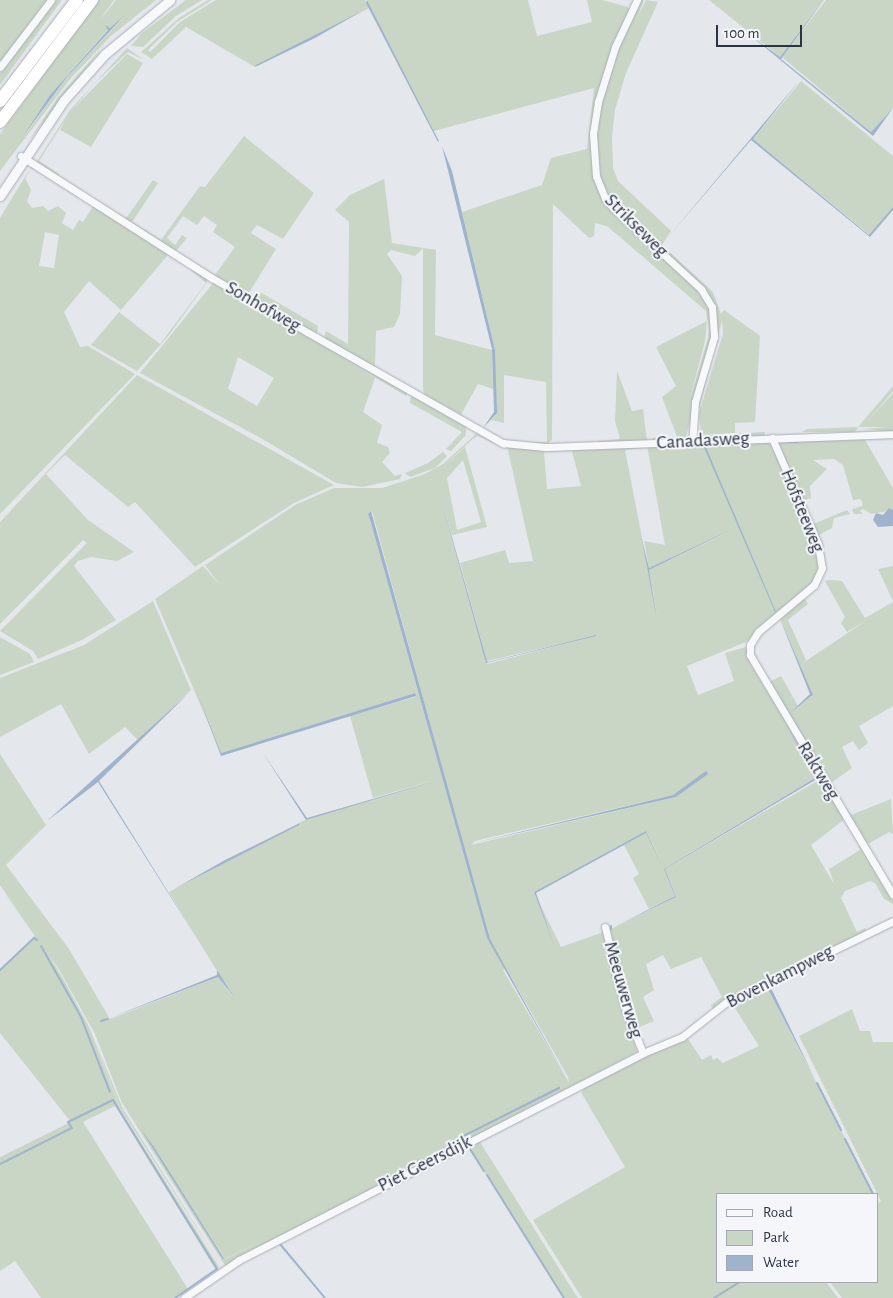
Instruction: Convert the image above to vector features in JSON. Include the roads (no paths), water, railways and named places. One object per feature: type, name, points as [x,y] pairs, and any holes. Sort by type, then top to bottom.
[{"type":"highway","points":[[0,101],[77,0]]},
{"type":"highway","points":[[0,122],[92,0]]},
{"type":"street","points":[[0,67],[51,0]]},
{"type":"street","points":[[2,194],[23,158],[46,125],[105,54],[170,0]]},
{"type":"street","name":"Strikseweg","points":[[637,0],[614,47],[598,102],[593,134],[596,176],[602,193],[613,208],[702,289],[712,307],[714,337],[694,402],[692,441]]},
{"type":"street","name":"Sonhofweg","points":[[23,158],[212,278],[474,428],[513,445]]},
{"type":"street","name":"Canadasweg","points":[[513,445],[534,448],[893,434]]},
{"type":"street","name":"Hofsteeweg","points":[[750,645],[758,632],[814,585],[822,568],[818,544],[772,438]]},
{"type":"street","name":"Raktweg","points":[[750,645],[754,666],[893,895]]},
{"type":"street","name":"Bovenkampweg","points":[[672,1041],[689,1033],[725,1002],[893,920]]},
{"type":"street","name":"Meeuwerweg","points":[[605,927],[626,1012],[643,1053]]},
{"type":"street","name":"Piet Geersdijk","points":[[184,1298],[239,1260],[643,1053],[672,1041]]},
{"type":"water","points":[[367,0],[439,141],[438,142],[366,3]]},
{"type":"water","points":[[824,0],[781,59],[871,132],[893,108],[873,136],[751,36],[780,57]]},
{"type":"water","points":[[364,10],[315,38],[255,67],[256,65]]},
{"type":"water","points":[[125,15],[67,77],[22,138],[50,95],[108,30],[105,25],[110,28]]},
{"type":"water","points":[[799,81],[753,139],[869,235],[893,207],[893,210],[870,237],[751,140],[664,242]]},
{"type":"water","points":[[442,146],[452,171],[495,350],[497,413],[483,428],[494,412],[492,349]]},
{"type":"water","points":[[703,445],[705,445],[776,612],[775,612]]},
{"type":"water","points":[[435,477],[488,662],[596,636],[486,663]]},
{"type":"water","points":[[889,508],[893,510],[893,526],[878,527],[873,520],[876,513],[883,515]]},
{"type":"water","points":[[371,511],[490,939],[569,1083],[487,938],[368,514]]},
{"type":"water","points":[[735,528],[649,570],[657,620],[642,540],[649,568]]},
{"type":"water","points":[[780,619],[813,695],[789,714],[810,694]]},
{"type":"water","points":[[196,690],[221,753],[415,693],[416,696],[221,756]]},
{"type":"water","points":[[188,694],[99,781],[213,964],[98,782],[47,821]]},
{"type":"water","points":[[785,723],[819,780],[817,779],[665,869],[676,897],[614,927],[675,896],[664,869],[815,778]]},
{"type":"water","points":[[263,753],[307,818],[442,779],[306,820]]},
{"type":"water","points":[[706,771],[708,774],[676,797],[470,844],[673,795]]},
{"type":"water","points":[[300,823],[299,825],[174,889],[225,860]]},
{"type":"water","points":[[646,831],[662,865],[646,833],[536,893],[554,945],[534,892]]},
{"type":"water","points":[[217,970],[234,997],[218,977],[110,1018],[217,975]]},
{"type":"water","points":[[793,974],[771,988],[814,1077],[768,989]]},
{"type":"water","points":[[560,1086],[560,1089],[460,1139],[461,1136]]},
{"type":"water","points":[[140,1128],[154,1147],[225,1260],[222,1258]]},
{"type":"waterway","points":[[787,442],[797,442]]},
{"type":"waterway","points":[[887,928],[892,925]]},
{"type":"waterway","points":[[0,970],[34,938],[37,940]]},
{"type":"waterway","points":[[41,946],[81,1017],[110,1092]]},
{"type":"waterway","points":[[101,1021],[108,1019]]},
{"type":"waterway","points":[[817,1083],[841,1130]]},
{"type":"waterway","points":[[0,1164],[72,1128],[68,1122],[113,1100],[217,1269],[175,1298]]},
{"type":"waterway","points":[[450,1143],[462,1138]]},
{"type":"waterway","points":[[845,1139],[872,1193]]},
{"type":"waterway","points":[[470,1149],[484,1171]]},
{"type":"waterway","points":[[487,1175],[564,1298]]},
{"type":"waterway","points":[[280,1244],[325,1298]]},
{"type":"waterway","points":[[714,1298],[738,1283]]}]
